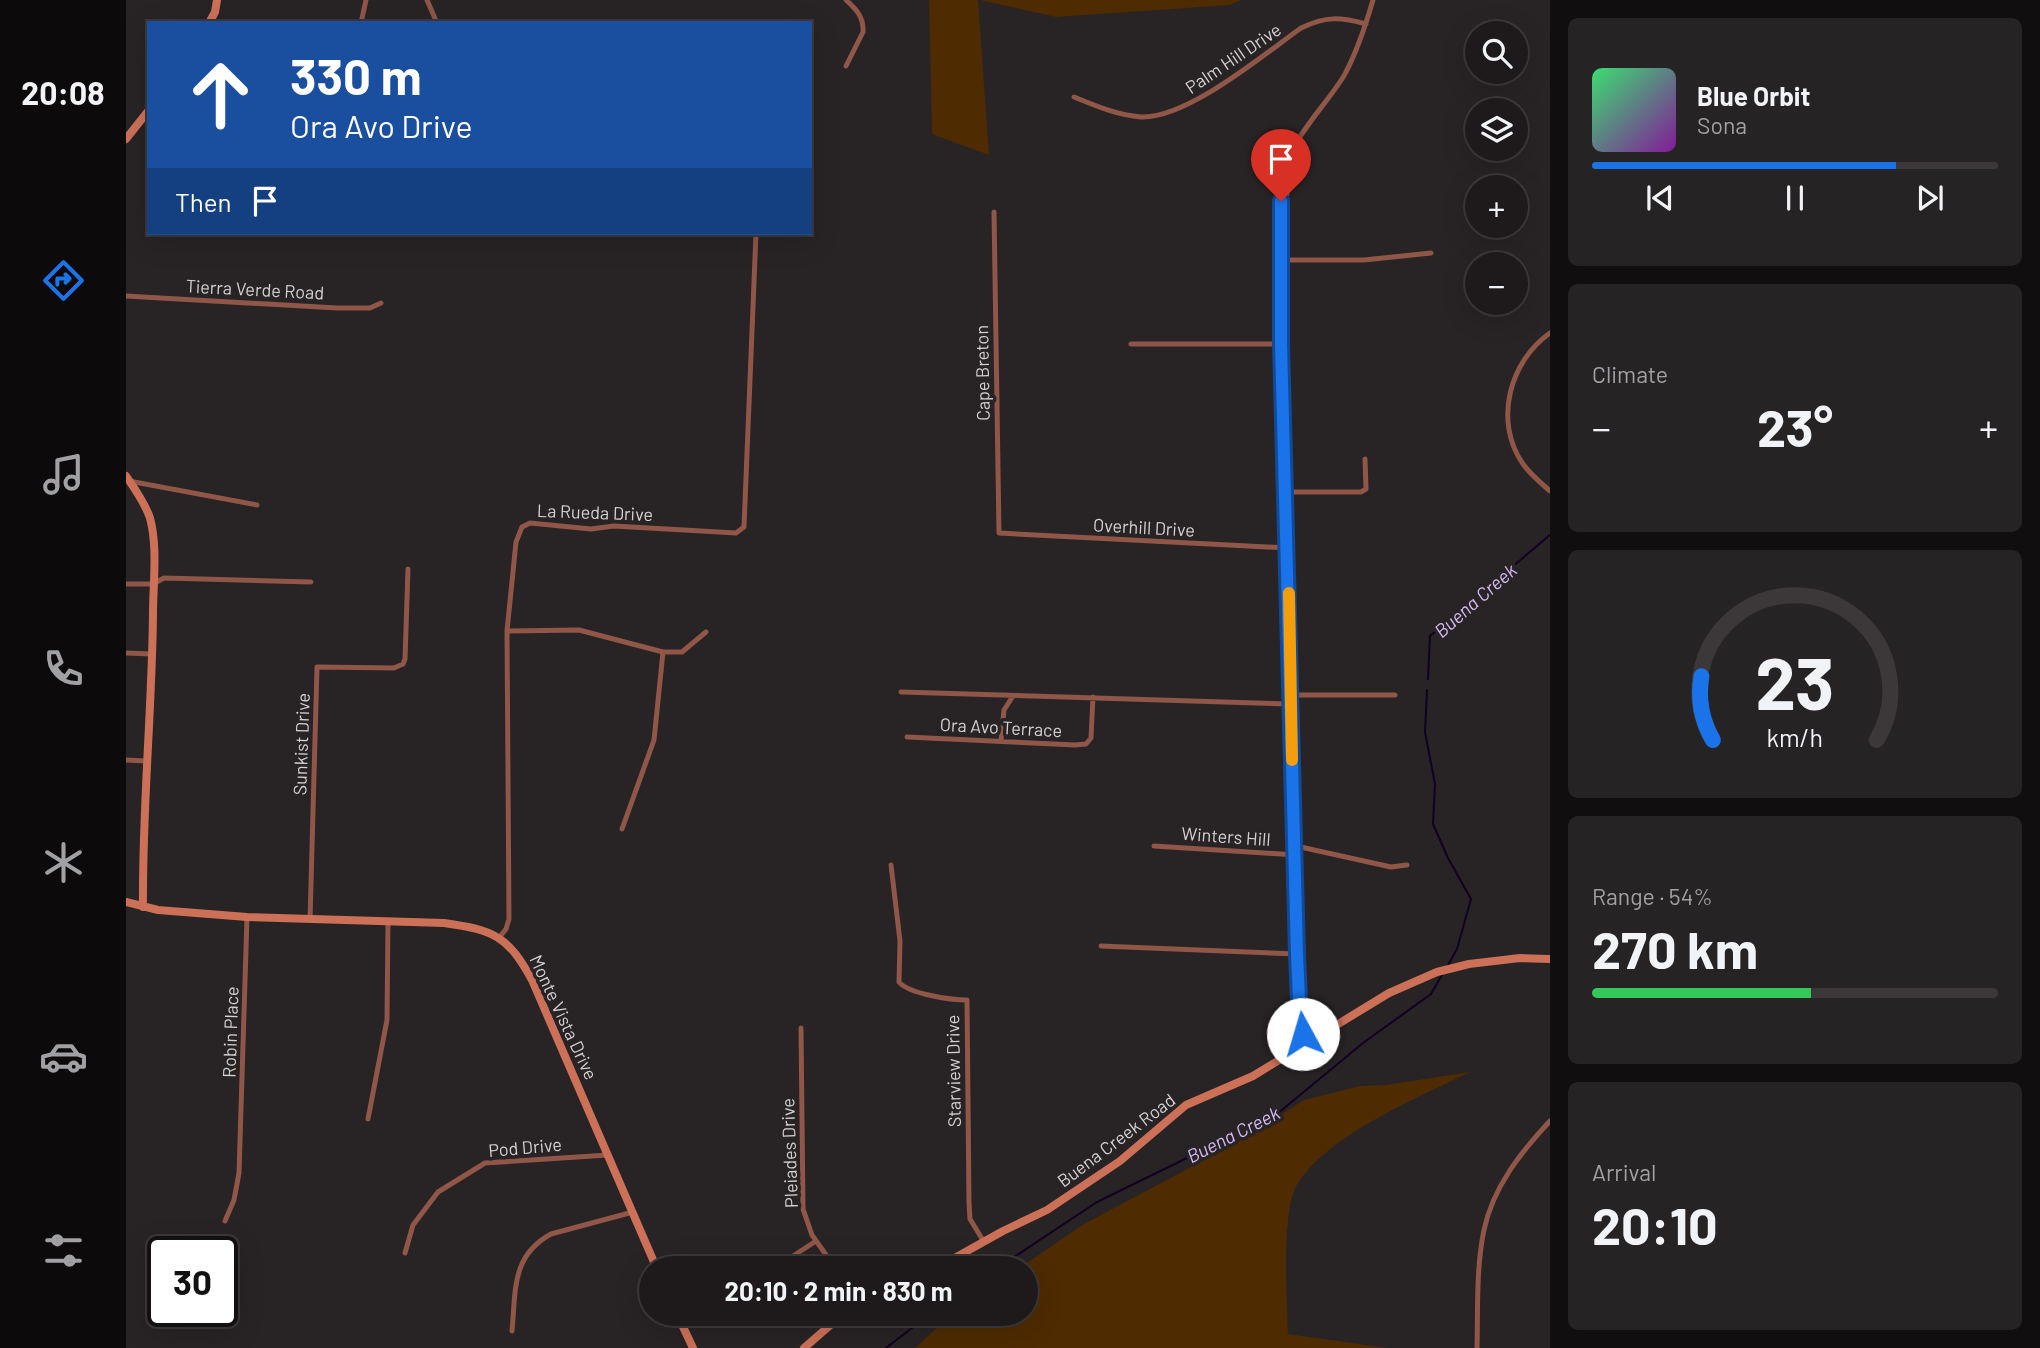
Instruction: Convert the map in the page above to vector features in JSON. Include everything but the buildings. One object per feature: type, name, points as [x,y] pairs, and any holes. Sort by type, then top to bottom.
[{"type":"main road","points":[[210,21],[217,0]]},
{"type":"main road","points":[[126,138],[147,112]]},
{"type":"main road","points":[[127,479],[140,496],[149,517],[153,537],[152,654],[146,761],[143,907]]},
{"type":"main road","name":"Monte Vista Drive","points":[[126,902],[143,907],[247,917],[444,923],[474,927],[499,938],[517,954],[532,980],[652,1256]]},
{"type":"main road","name":"Buena Creek Road","points":[[959,1256],[1047,1210],[1087,1184],[1120,1161],[1186,1105],[1247,1079],[1389,993],[1450,969],[1499,959],[1550,959]]},
{"type":"main road","points":[[683,1326],[693,1348]]},
{"type":"main road","points":[[804,1348],[829,1326]]},
{"type":"street","points":[[362,21],[366,0]]},
{"type":"street","points":[[427,0],[436,21]]},
{"type":"street","points":[[846,0],[859,12],[863,25],[863,32],[846,66]]},
{"type":"street","points":[[1306,1045],[1300,1022],[1290,704],[1280,260],[1281,201],[1287,194],[1282,176],[1298,138],[1347,72],[1373,0]]},
{"type":"street","name":"Palm Hill Drive","points":[[1074,97],[1115,113],[1144,117],[1164,114],[1199,99],[1301,28],[1316,21],[1336,18],[1366,24]]},
{"type":"street","name":"Cape Breton","points":[[994,212],[999,533]]},
{"type":"street","name":"La Rueda Drive","points":[[499,938],[509,919],[507,631],[516,542],[526,524],[736,533],[744,527],[756,235]]},
{"type":"street","points":[[1280,260],[1364,260],[1431,253]]},
{"type":"street","name":"Tierra Verde Road","points":[[126,296],[337,308],[369,308],[381,303]]},
{"type":"street","points":[[1550,332],[1535,345],[1520,366],[1510,393],[1508,412],[1510,432],[1520,460],[1550,491]]},
{"type":"street","points":[[1131,344],[1281,344]]},
{"type":"street","points":[[1286,492],[1361,492],[1366,489],[1368,483],[1365,458]]},
{"type":"street","points":[[127,479],[257,505]]},
{"type":"street","name":"Overhill Drive","points":[[999,533],[1288,548]]},
{"type":"street","name":"Sunkist Drive","points":[[310,919],[317,667],[394,668],[403,664],[408,569]]},
{"type":"street","points":[[126,584],[153,584],[164,578],[311,582]]},
{"type":"street","points":[[507,631],[579,630],[663,652],[682,653],[706,632]]},
{"type":"street","points":[[622,829],[654,740],[663,652]]},
{"type":"street","points":[[126,653],[152,654]]},
{"type":"street","name":"Ora Avo Terrace","points":[[901,692],[1290,704]]},
{"type":"street","points":[[1291,695],[1395,695]]},
{"type":"street","points":[[1001,741],[1004,709],[1013,696]]},
{"type":"street","name":"Ora Avo Terrace","points":[[907,737],[1086,744],[1091,738],[1093,697]]},
{"type":"street","points":[[126,760],[146,761]]},
{"type":"street","name":"Winters Hill","points":[[1154,846],[1296,855]]},
{"type":"street","points":[[1296,846],[1391,867],[1407,865]]},
{"type":"street","name":"Starview Drive","points":[[891,865],[900,941],[899,982],[904,987],[925,993],[953,1000],[967,1000],[970,1219],[985,1242]]},
{"type":"street","name":"Robin Place","points":[[225,1221],[234,1200],[241,1146],[247,917]]},
{"type":"street","points":[[368,1119],[387,1020],[388,922]]},
{"type":"street","points":[[1101,946],[1297,954]]},
{"type":"street","name":"Pleiades Drive","points":[[801,1028],[801,1197],[806,1220],[827,1256]]},
{"type":"street","points":[[1477,1348],[1484,1227],[1497,1193],[1516,1161],[1550,1121]]},
{"type":"street","name":"Pod Drive","points":[[405,1254],[413,1225],[438,1192],[485,1163],[608,1155]]},
{"type":"street","points":[[512,1331],[517,1275],[527,1252],[551,1234],[633,1212]]},
{"type":"street","points":[[794,1256],[816,1241]]},
{"type":"shaded area","points":[[929,0],[978,0],[989,155],[932,134]]},
{"type":"shaded area","points":[[980,0],[1241,0],[1230,5],[1056,17]]},
{"type":"shaded area","points":[[1470,1072],[1376,1119],[1330,1149],[1311,1167],[1297,1185],[1292,1198],[1286,1257],[1288,1334],[1388,1348],[915,1348],[939,1326],[1038,1326],[1037,1256],[1084,1224],[1240,1141],[1304,1100],[1360,1086],[1386,1085]]},
{"type":"waterway","name":"Buena Creek","points":[[1428,679],[1430,636],[1550,535]]},
{"type":"waterway","name":"Buena Creek","points":[[1427,690],[1425,732],[1435,784],[1433,824],[1471,899],[1457,949],[1448,965]]},
{"type":"waterway","name":"Buena Creek","points":[[1016,1256],[1097,1202],[1277,1114],[1363,1043],[1431,994],[1443,973]]},
{"type":"waterway","name":"Buena Creek","points":[[886,1348],[914,1326]]},
{"type":"slow traffic","points":[[1289,593],[1292,760]]},
{"type":"route","points":[[1281,201],[1281,344],[1290,704],[1297,954],[1303,1034]]}]
